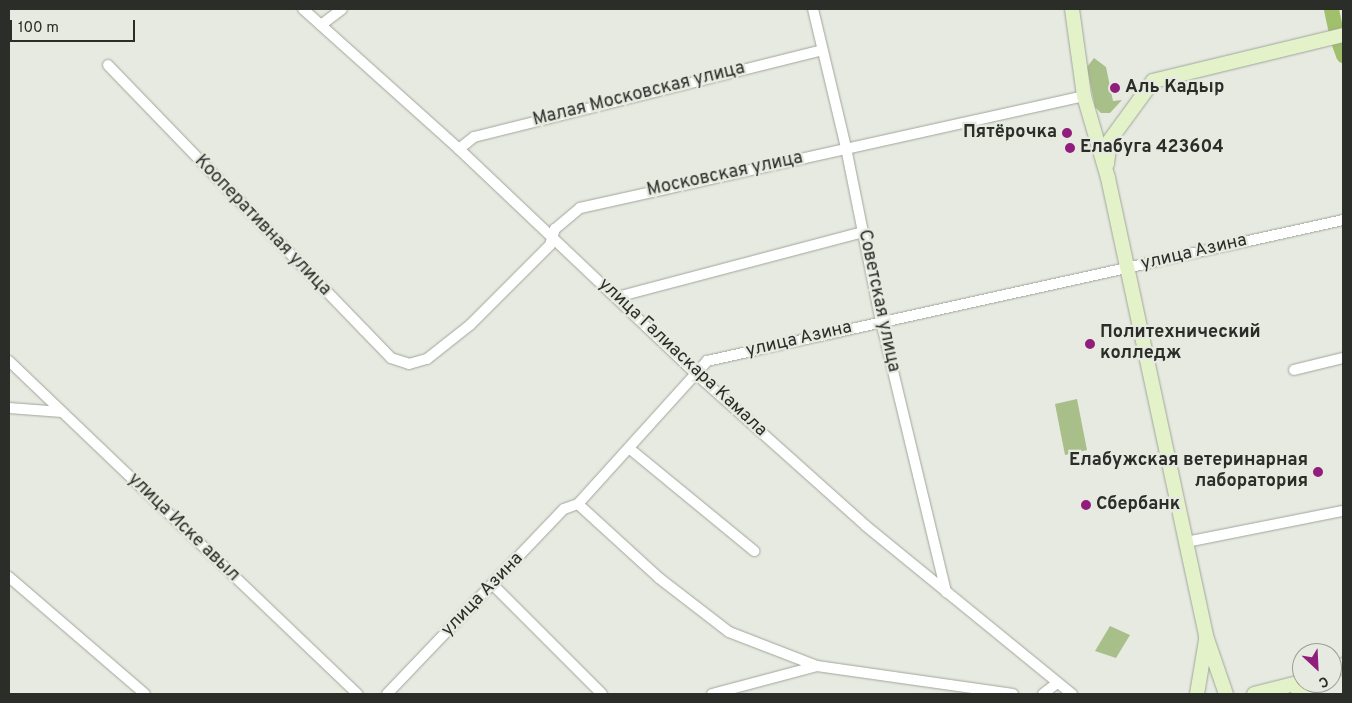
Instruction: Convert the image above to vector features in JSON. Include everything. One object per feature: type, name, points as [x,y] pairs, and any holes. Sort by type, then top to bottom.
[{"type":"main road","points":[[1072,9],[1084,96],[1108,178],[1206,636],[1226,694]]},
{"type":"main road","points":[[1108,178],[1107,154],[1110,140],[1121,122],[1153,81],[1343,35]]},
{"type":"main road","points":[[1088,113],[1098,124],[1121,122]]},
{"type":"main road","points":[[1198,694],[1206,636]]},
{"type":"main road","points":[[1254,694],[1292,684]]},
{"type":"street","name":"улица Галиаскара Камала","points":[[303,9],[459,149],[695,373],[866,526],[1072,694]]},
{"type":"street","points":[[321,25],[342,9]]},
{"type":"street","name":"Советская улица","points":[[813,9],[846,148],[882,321],[946,592]]},
{"type":"street","name":"Малая Московская улица","points":[[459,149],[474,137],[822,50]]},
{"type":"street","name":"Кооперативная улица","points":[[108,65],[391,358],[409,364],[427,359]]},
{"type":"street","name":"Московская улица","points":[[427,359],[470,325],[512,285],[550,245],[551,237],[570,214],[590,204],[1084,96]]},
{"type":"street","name":"улица Азина","points":[[387,694],[493,586],[564,509],[578,504],[630,449],[707,361],[1343,220]]},
{"type":"street","points":[[617,297],[862,232]]},
{"type":"street","points":[[1294,370],[1343,358]]},
{"type":"street","name":"улица Иске авыл","points":[[9,361],[357,694]]},
{"type":"street","points":[[9,408],[62,412]]},
{"type":"street","points":[[630,449],[754,551]]},
{"type":"street","points":[[578,504],[659,578],[728,632],[817,666],[1013,694]]},
{"type":"street","points":[[1186,542],[1343,511]]},
{"type":"street","points":[[9,577],[145,694]]},
{"type":"street","points":[[493,586],[602,694]]},
{"type":"street","points":[[712,694],[817,666]]},
{"type":"street","points":[[1043,694],[1057,683]]},
{"type":"green space","points":[[1094,58],[1106,67],[1113,101],[1122,100],[1110,113],[1101,113],[1095,107],[1087,67]]},
{"type":"green space","points":[[1077,399],[1087,450],[1065,455],[1055,404]]},
{"type":"green space","points":[[1110,626],[1130,635],[1116,658],[1095,651]]},
{"type":"waterway","points":[[1331,9],[1336,32]]},
{"type":"waterway","points":[[1338,41],[1343,55]]},
{"type":"place","name":"Аль Кадыр","points":[[1115,88]]},
{"type":"place","name":"Пятёрочка","points":[[1067,133]]},
{"type":"place","name":"Елабуга 423604","points":[[1070,148]]},
{"type":"place","name":"Политехнический колледж","points":[[1090,344]]},
{"type":"place","name":"Елабужская ветеринарная лаборатория","points":[[1318,472]]},
{"type":"place","name":"Сбербанк","points":[[1086,505]]}]
